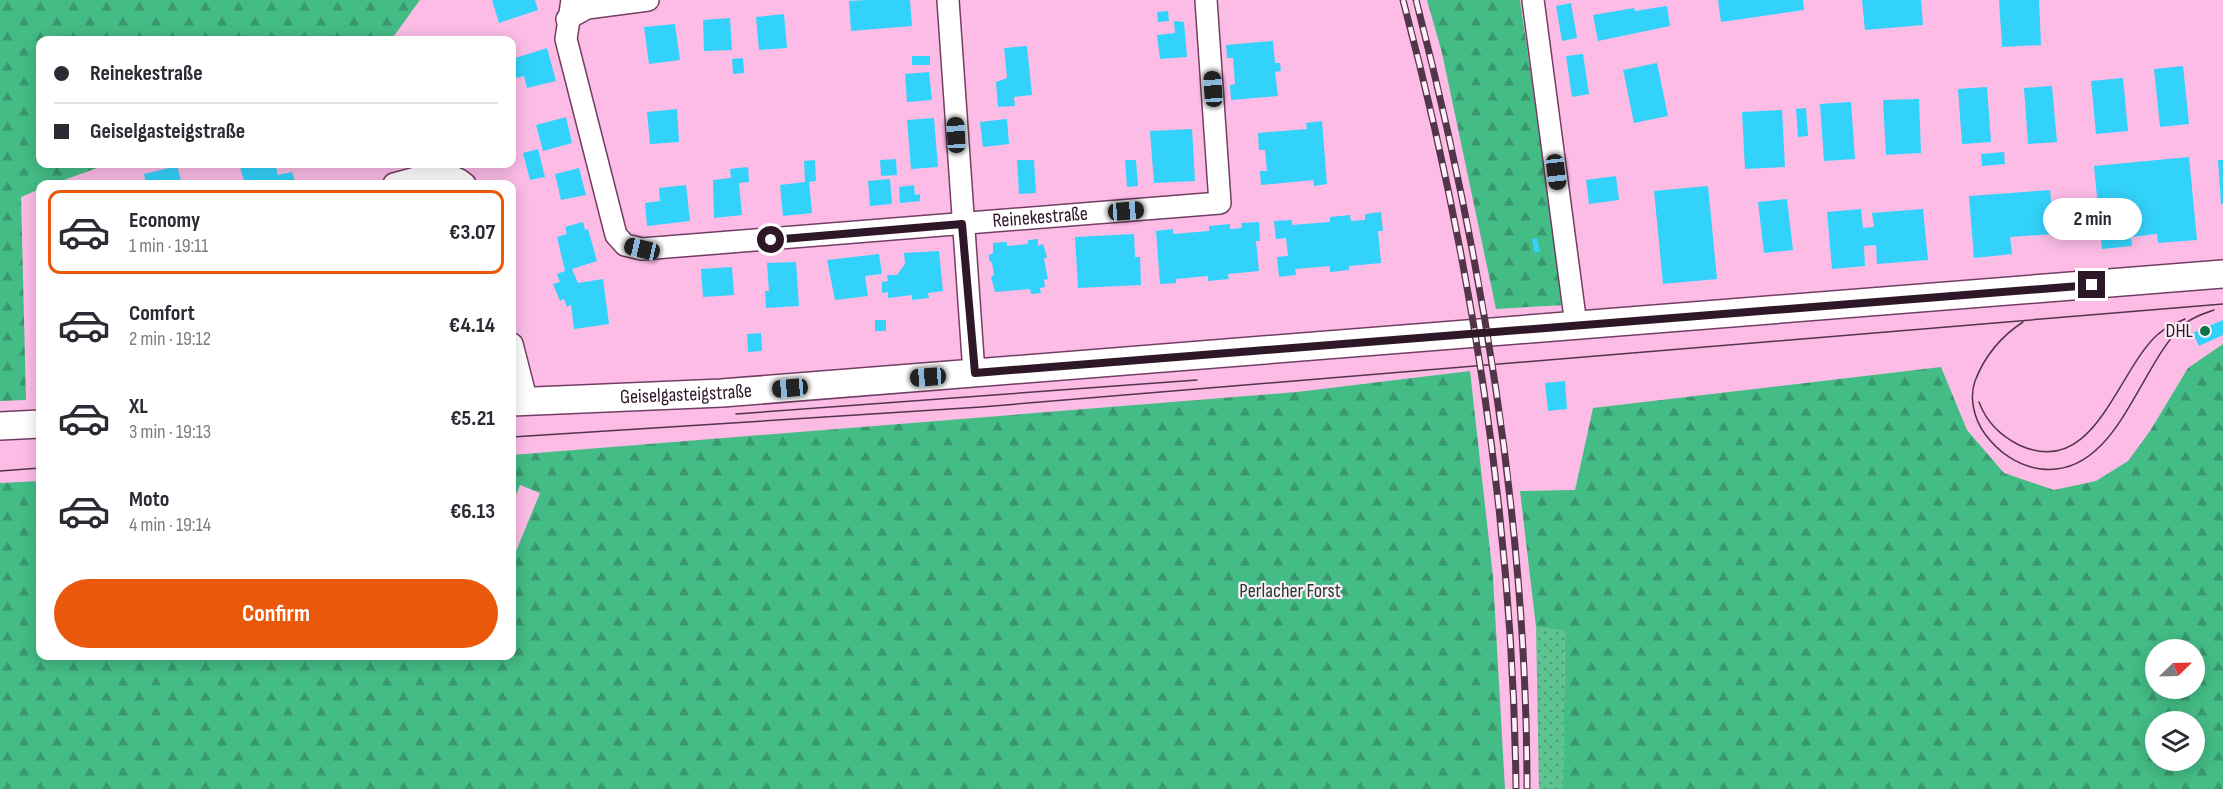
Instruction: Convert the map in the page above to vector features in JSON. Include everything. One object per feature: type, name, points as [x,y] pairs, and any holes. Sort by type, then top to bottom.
[{"type":"main road","name":"Geiselgasteigstraße","points":[[519,402],[722,393],[2223,274]]},
{"type":"main road","points":[[0,426],[36,424]]},
{"type":"street","points":[[569,10],[648,0]]},
{"type":"street","points":[[948,0],[962,224],[975,373]]},
{"type":"street","name":"Reinekestraße","points":[[569,10],[566,39],[616,234],[625,245],[642,249],[1220,203],[1206,0]]},
{"type":"street","points":[[1533,0],[1576,325]]},
{"type":"street","points":[[410,180],[434,174],[449,175],[458,180]]},
{"type":"street","points":[[516,377],[519,402]]},
{"type":"green space","points":[[0,0],[420,0],[394,36],[36,36],[36,168],[97,168],[64,180],[36,180],[36,191],[21,197],[26,400],[0,401]]},
{"type":"green space","points":[[1427,0],[1520,0],[1564,305],[1496,309],[1442,53]]},
{"type":"green space","points":[[2223,344],[2223,789],[1563,789],[1565,631],[1536,627],[1520,491],[1575,490],[1593,408],[1941,367],[1967,430],[2004,473],[2054,490],[2096,481],[2128,461],[2150,431],[2188,368]]},
{"type":"green space","name":"Perlacher Forst","points":[[1470,371],[1493,577],[1505,789],[0,789],[0,483],[36,481],[36,660],[516,660],[516,551],[540,493],[520,485],[516,495],[516,455],[1297,392]]},
{"type":"green space","points":[[1536,627],[1565,631],[1563,789],[1539,789]]},
{"type":"building","points":[[492,0],[535,0],[538,10],[499,23]]},
{"type":"building","points":[[910,0],[912,26],[851,31],[849,1]]},
{"type":"building","points":[[1718,0],[1803,0],[1804,10],[1721,22]]},
{"type":"building","points":[[1862,0],[1921,0],[1923,25],[1865,30]]},
{"type":"building","points":[[1999,0],[2039,0],[2041,45],[2002,47]]},
{"type":"building","points":[[1571,3],[1577,38],[1562,41],[1556,6]]},
{"type":"building","points":[[1667,6],[1670,26],[1598,41],[1593,15],[1634,8],[1635,11]]},
{"type":"building","points":[[1168,11],[1169,21],[1158,22],[1157,12]]},
{"type":"building","points":[[784,14],[787,48],[759,50],[756,17]]},
{"type":"building","points":[[730,18],[732,50],[704,51],[703,20]]},
{"type":"building","points":[[1174,21],[1184,22],[1187,57],[1160,59],[1157,35],[1175,33]]},
{"type":"building","points":[[675,24],[680,60],[649,64],[644,27]]},
{"type":"building","points":[[1273,41],[1275,63],[1280,63],[1281,71],[1275,72],[1278,96],[1231,100],[1230,85],[1235,84],[1233,58],[1227,58],[1226,45]]},
{"type":"building","points":[[1027,46],[1032,95],[1014,97],[1015,106],[998,107],[996,82],[1007,78],[1004,48]]},
{"type":"building","points":[[547,48],[556,81],[527,88],[524,76],[516,78],[516,58]]},
{"type":"building","points":[[1583,54],[1589,94],[1572,97],[1566,56]]},
{"type":"building","points":[[912,56],[930,56],[930,65],[912,65]]},
{"type":"building","points":[[743,58],[744,73],[733,74],[732,59]]},
{"type":"building","points":[[1657,63],[1668,116],[1634,123],[1623,70]]},
{"type":"building","points":[[2183,66],[2189,124],[2160,127],[2154,69]]},
{"type":"building","points":[[929,72],[932,100],[907,102],[905,74]]},
{"type":"building","points":[[2123,78],[2128,131],[2096,134],[2091,81]]},
{"type":"building","points":[[2052,86],[2057,142],[2028,144],[2024,88]]},
{"type":"building","points":[[1987,87],[1991,142],[1962,144],[1958,89]]},
{"type":"building","points":[[1919,99],[1921,153],[1886,155],[1883,100]]},
{"type":"building","points":[[1851,102],[1855,159],[1824,161],[1820,104]]},
{"type":"building","points":[[1806,108],[1808,136],[1798,137],[1796,109]]},
{"type":"building","points":[[677,109],[679,142],[650,144],[647,112]]},
{"type":"building","points":[[1782,110],[1785,167],[1745,169],[1742,112]]},
{"type":"building","points":[[566,117],[572,143],[543,151],[536,125]]},
{"type":"building","points":[[934,118],[938,167],[911,169],[907,120]]},
{"type":"building","points":[[1007,119],[1009,144],[983,147],[980,122]]},
{"type":"building","points":[[1322,121],[1327,184],[1314,186],[1313,180],[1261,185],[1260,171],[1267,171],[1265,150],[1259,150],[1258,133],[1307,129],[1306,123]]},
{"type":"building","points":[[1192,129],[1195,181],[1154,183],[1150,131]]},
{"type":"building","points":[[538,149],[545,177],[530,180],[523,153]]},
{"type":"building","points":[[2004,152],[2005,164],[1982,166],[1981,154]]},
{"type":"building","points":[[2189,157],[2197,240],[2158,243],[2157,234],[2131,237],[2132,246],[2102,249],[2094,166]]},
{"type":"building","points":[[896,159],[897,175],[881,176],[880,160]]},
{"type":"building","points":[[815,160],[816,181],[809,182],[812,213],[783,216],[780,185],[805,182],[804,161]]},
{"type":"building","points":[[1017,160],[1034,160],[1036,193],[1019,194]]},
{"type":"building","points":[[1125,160],[1136,160],[1138,186],[1127,187]]},
{"type":"building","points":[[2218,160],[2223,160],[2223,204],[2221,204]]},
{"type":"building","points":[[748,167],[749,182],[739,183],[742,215],[714,218],[713,180],[731,178],[730,169]]},
{"type":"building","points":[[178,168],[181,180],[145,180],[144,174]]},
{"type":"building","points":[[240,168],[276,168],[278,175],[292,172],[295,180],[244,180]]},
{"type":"building","points":[[579,168],[586,195],[561,200],[555,174]]},
{"type":"building","points":[[1616,176],[1619,200],[1589,204],[1586,180]]},
{"type":"building","points":[[890,179],[892,204],[870,206],[868,181]]},
{"type":"building","points":[[686,185],[690,221],[647,226],[645,203],[660,201],[659,188]]},
{"type":"building","points":[[914,185],[915,195],[920,194],[920,201],[900,203],[899,187]]},
{"type":"building","points":[[1708,186],[1717,279],[1663,284],[1654,191]]},
{"type":"building","points":[[2050,190],[2054,234],[2010,237],[2012,254],[1974,258],[1969,196]]},
{"type":"building","points":[[1787,199],[1793,250],[1764,253],[1758,202]]},
{"type":"building","points":[[1861,209],[1863,228],[1874,227],[1872,213],[1923,209],[1928,260],[1877,264],[1876,245],[1864,246],[1865,266],[1832,269],[1827,212]]},
{"type":"building","points":[[1381,212],[1383,231],[1378,231],[1381,263],[1349,266],[1349,270],[1330,272],[1330,266],[1295,269],[1296,275],[1279,277],[1277,257],[1288,256],[1286,238],[1276,239],[1274,221],[1292,220],[1292,225],[1330,222],[1330,217],[1350,215],[1351,221],[1365,220],[1365,214]]},
{"type":"building","points":[[583,222],[585,230],[588,229],[597,261],[572,269],[578,283],[603,279],[609,324],[574,329],[571,305],[567,307],[564,299],[560,301],[553,284],[560,282],[557,274],[565,271],[557,237],[567,234],[565,227]]},
{"type":"building","points":[[1259,222],[1260,241],[1256,241],[1259,271],[1228,274],[1229,279],[1208,281],[1208,276],[1176,279],[1176,283],[1160,284],[1156,231],[1173,229],[1173,234],[1209,231],[1209,226],[1230,224],[1230,229],[1242,228],[1241,223]]},
{"type":"building","points":[[1134,234],[1135,257],[1140,257],[1141,285],[1078,288],[1075,237]]},
{"type":"building","points":[[1537,238],[1540,252],[1534,252],[1532,239]]},
{"type":"building","points":[[1038,239],[1038,246],[1043,244],[1047,257],[1044,259],[1048,279],[1044,280],[1045,287],[1040,288],[1041,293],[1031,294],[1030,289],[995,292],[991,277],[994,275],[992,263],[989,260],[989,255],[993,253],[993,243],[1007,242],[1007,246],[1028,244],[1028,240]]},
{"type":"building","points":[[939,251],[943,291],[928,293],[929,298],[912,300],[912,295],[888,298],[888,292],[882,293],[882,282],[888,281],[887,275],[897,275],[905,264],[904,253]]},
{"type":"building","points":[[879,254],[882,274],[865,276],[868,296],[835,300],[827,260]]},
{"type":"building","points":[[796,262],[799,306],[766,308],[765,291],[769,291],[767,263]]},
{"type":"building","points":[[732,267],[734,295],[703,297],[701,269]]},
{"type":"building","points":[[875,320],[886,320],[886,331],[875,331]]},
{"type":"building","points":[[2223,320],[2223,335],[2199,346],[2193,333]]},
{"type":"building","points":[[761,333],[762,351],[748,352],[747,334]]},
{"type":"building","points":[[1565,381],[1567,409],[1548,411],[1545,383]]},
{"type":"tram line","points":[[516,437],[981,407],[2223,304]]},
{"type":"tram line","points":[[2023,322],[2000,340],[1983,363],[1972,394],[1975,415],[1990,441],[2009,457],[2024,465],[2041,469],[2067,467],[2088,456],[2107,439],[2123,417],[2166,345],[2185,323],[2214,310]]},
{"type":"tram line","points":[[1979,402],[1995,427],[2019,445],[2045,452],[2066,448],[2085,436],[2101,417],[2142,352],[2157,335],[2185,319]]},
{"type":"tram line","points":[[736,414],[1197,380]]},
{"type":"tram line","points":[[0,471],[36,468]]},
{"type":"railway","points":[[1403,0],[1449,194],[1484,391],[1507,590],[1516,789]]},
{"type":"railway","points":[[1416,0],[1461,194],[1496,391],[1519,590],[1525,690],[1527,789]]},
{"type":"place","name":"DHL","points":[[2205,331]]},
{"type":"route","points":[[771,240],[962,224],[975,373],[2092,285]]}]
